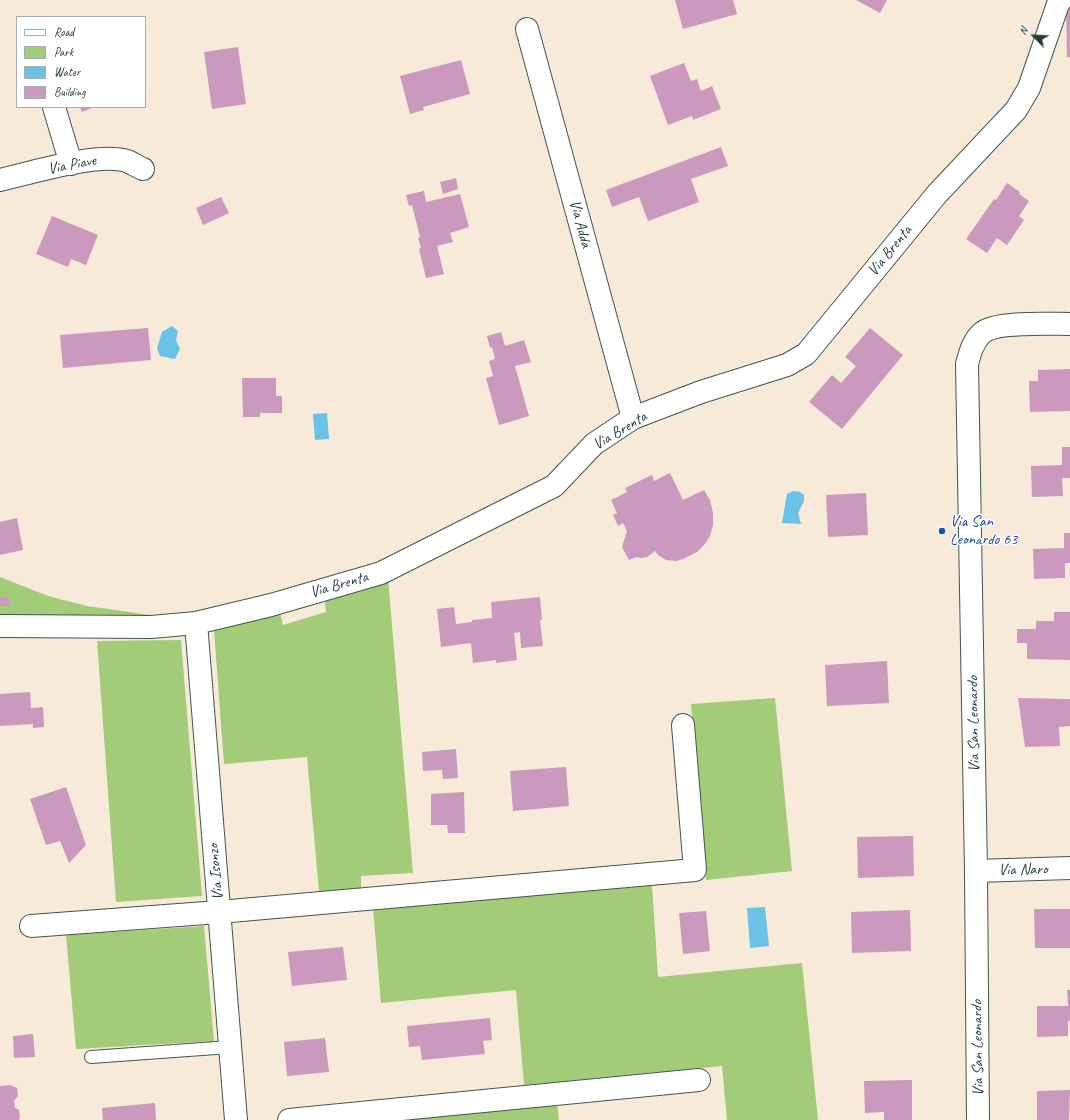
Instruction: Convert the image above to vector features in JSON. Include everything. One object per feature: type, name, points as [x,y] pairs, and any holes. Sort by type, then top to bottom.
[{"type":"street","name":"Via Brenta","points":[[0,626],[151,627],[196,623],[271,605],[381,573],[554,486],[594,444],[633,418],[701,392],[788,365],[806,354],[937,194],[1016,110],[1029,88],[1058,4],[1061,0]]},
{"type":"street","name":"Via Adda","points":[[527,29],[633,418]]},
{"type":"street","points":[[54,108],[70,164]]},
{"type":"street","name":"Via Piave","points":[[0,180],[70,164],[101,159],[126,161],[143,169]]},
{"type":"street","name":"Via San Leonardo","points":[[978,1120],[976,871],[967,364],[973,344],[982,333],[997,326],[1070,324]]},
{"type":"street","name":"Via Isonzo","points":[[196,623],[236,1120]]},
{"type":"street","points":[[31,926],[219,912],[696,870],[683,725]]},
{"type":"street","name":"Via Naro","points":[[976,871],[1070,868]]},
{"type":"street","points":[[289,1120],[699,1080]]},
{"type":"lane","points":[[91,1057],[230,1047]]},
{"type":"green space","points":[[0,577],[48,596],[87,606],[150,615],[124,618],[0,616]]},
{"type":"green space","points":[[388,578],[413,873],[361,876],[361,889],[319,892],[307,757],[224,764],[214,630],[280,612],[283,625],[326,612],[325,600]]},
{"type":"green space","points":[[181,640],[202,896],[116,902],[97,641]]},
{"type":"green space","points":[[775,698],[792,871],[706,880],[691,704]]},
{"type":"green space","points":[[652,885],[658,977],[802,963],[818,1120],[727,1120],[722,1066],[524,1085],[516,990],[381,1003],[373,908]]},
{"type":"green space","points":[[204,926],[214,1041],[76,1049],[66,935]]},
{"type":"green space","points":[[557,1102],[559,1120],[391,1120]]},
{"type":"water","points":[[172,326],[178,331],[176,340],[180,349],[175,359],[160,356],[157,348],[162,332]]},
{"type":"water","points":[[327,413],[329,439],[315,440],[313,414]]},
{"type":"water","points":[[793,491],[800,492],[804,495],[804,501],[798,513],[801,524],[782,523],[787,494]]},
{"type":"water","points":[[765,907],[769,946],[750,948],[747,908]]},
{"type":"building","points":[[675,0],[733,0],[737,14],[683,29]]},
{"type":"building","points":[[856,0],[887,0],[880,13]]},
{"type":"building","points":[[1066,6],[1070,6],[1070,57],[1067,57]]},
{"type":"building","points":[[238,47],[246,104],[212,109],[204,52]]},
{"type":"building","points":[[461,60],[470,94],[423,107],[424,110],[410,114],[400,76]]},
{"type":"building","points":[[684,63],[691,81],[697,79],[701,91],[712,86],[721,109],[693,120],[692,116],[668,125],[650,76]]},
{"type":"building","points":[[80,108],[92,108],[82,112]]},
{"type":"building","points":[[721,147],[728,166],[691,179],[699,202],[648,221],[639,197],[612,207],[606,190]]},
{"type":"building","points":[[456,178],[458,189],[443,194],[440,182]]},
{"type":"building","points":[[1007,183],[1020,192],[1019,194],[1029,201],[1019,216],[1024,220],[1007,245],[997,238],[987,253],[966,239]]},
{"type":"building","points":[[424,191],[426,202],[460,194],[469,227],[450,233],[453,242],[437,246],[444,274],[426,278],[419,249],[421,248],[418,238],[420,237],[412,205],[409,206],[406,195]]},
{"type":"building","points":[[221,197],[229,213],[203,225],[196,208]]},
{"type":"building","points":[[52,216],[98,235],[86,265],[71,259],[68,267],[36,254]]},
{"type":"building","points":[[148,328],[151,360],[63,368],[60,335]]},
{"type":"building","points":[[870,328],[903,355],[842,429],[809,402],[832,375],[841,383],[856,366],[845,357]]},
{"type":"building","points":[[501,332],[505,346],[524,340],[531,362],[515,366],[529,416],[499,425],[486,378],[493,376],[489,361],[495,359],[487,336]]},
{"type":"building","points":[[1070,369],[1070,411],[1030,412],[1029,381],[1038,381],[1038,370]]},
{"type":"building","points":[[242,378],[276,378],[276,396],[282,396],[282,413],[260,413],[260,417],[243,417]]},
{"type":"building","points":[[1062,447],[1070,447],[1070,478],[1062,478],[1063,496],[1032,497],[1031,466],[1062,465]]},
{"type":"building","points":[[670,473],[683,500],[704,490],[710,500],[713,513],[713,525],[710,536],[697,552],[683,559],[676,561],[666,560],[655,551],[647,557],[637,557],[629,560],[622,547],[627,531],[623,523],[618,526],[613,515],[617,513],[611,500],[627,492],[625,488],[652,475],[654,481]]},
{"type":"building","points":[[866,493],[868,535],[828,537],[826,495]]},
{"type":"building","points":[[17,518],[23,550],[0,555],[0,522]]},
{"type":"building","points":[[1064,533],[1070,533],[1070,563],[1065,563],[1065,578],[1034,579],[1033,549],[1064,548]]},
{"type":"building","points":[[9,597],[9,606],[0,606],[0,598]]},
{"type":"building","points":[[540,597],[542,620],[540,620],[543,646],[521,648],[520,632],[514,633],[517,660],[496,663],[496,660],[473,663],[471,643],[441,647],[437,609],[454,607],[456,624],[472,622],[472,620],[492,618],[491,602]]},
{"type":"building","points":[[1054,612],[1070,612],[1070,660],[1027,659],[1027,643],[1017,643],[1017,629],[1036,629],[1036,621],[1054,621]]},
{"type":"building","points":[[887,661],[889,703],[827,706],[825,665]]},
{"type":"building","points":[[30,692],[31,708],[43,707],[44,727],[33,728],[33,724],[0,726],[0,694]]},
{"type":"building","points":[[1018,698],[1070,699],[1070,726],[1059,727],[1060,746],[1025,747]]},
{"type":"building","points":[[456,749],[458,778],[443,779],[442,770],[423,771],[422,752]]},
{"type":"building","points":[[566,767],[569,806],[513,811],[510,771]]},
{"type":"building","points":[[66,787],[86,845],[69,863],[60,841],[46,845],[30,799]]},
{"type":"building","points":[[464,792],[465,833],[448,833],[447,825],[431,825],[431,794]]},
{"type":"building","points":[[913,836],[914,876],[858,878],[857,837]]},
{"type":"building","points":[[1034,909],[1070,909],[1070,948],[1035,948]]},
{"type":"building","points":[[910,910],[911,951],[852,953],[851,912]]},
{"type":"building","points":[[706,911],[710,951],[683,954],[679,913]]},
{"type":"building","points":[[343,947],[347,980],[292,986],[288,952]]},
{"type":"building","points":[[1067,990],[1070,990],[1070,1021],[1068,1021],[1068,1036],[1037,1037],[1037,1006],[1068,1006]]},
{"type":"building","points":[[490,1018],[492,1040],[483,1041],[485,1054],[422,1060],[420,1046],[409,1047],[407,1026]]},
{"type":"building","points":[[33,1034],[35,1057],[14,1058],[13,1036]]},
{"type":"building","points":[[325,1038],[329,1072],[287,1076],[284,1042]]},
{"type":"building","points":[[912,1080],[912,1120],[884,1120],[884,1112],[865,1113],[864,1081]]},
{"type":"building","points":[[10,1085],[17,1088],[18,1096],[14,1101],[15,1108],[19,1110],[20,1118],[19,1120],[0,1120],[0,1086]]},
{"type":"building","points":[[1070,1090],[1069,1120],[1037,1120],[1037,1091]]},
{"type":"building","points":[[155,1103],[156,1120],[103,1120],[102,1108]]},
{"type":"place","name":"Via San Leonardo 63","points":[[942,531]]}]
